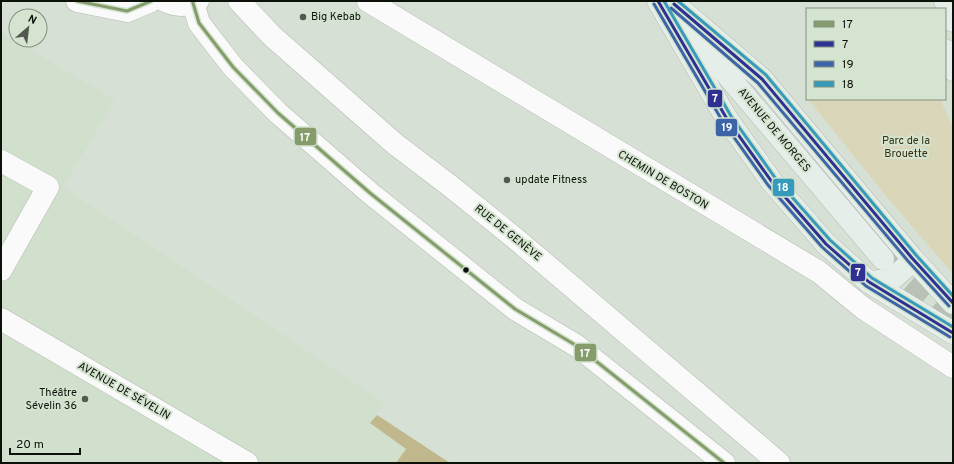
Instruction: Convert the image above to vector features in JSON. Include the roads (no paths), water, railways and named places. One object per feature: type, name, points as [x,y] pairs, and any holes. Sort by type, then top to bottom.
[{"type":"main road","points":[[658,1],[727,119],[772,182],[826,244],[869,282],[953,333]]},
{"type":"main road","name":"AVENUE DE MORGES","points":[[664,1],[883,259]]},
{"type":"main road","name":"AVENUE DE MORGES","points":[[671,1],[762,79],[912,258],[953,303]]},
{"type":"main road","points":[[945,1],[953,21]]},
{"type":"main road","points":[[946,52],[953,70]]},
{"type":"main road","points":[[869,282],[892,280],[907,266],[912,258]]},
{"type":"street","points":[[77,1],[127,11],[151,1]]},
{"type":"street","points":[[165,1],[169,4],[181,6],[195,2],[199,23],[233,67],[278,113],[370,193],[515,309],[577,346],[724,463]]},
{"type":"street","name":"RUE DE GENÈVE","points":[[239,1],[272,36],[395,144],[516,239],[779,463]]},
{"type":"street","name":"CHEMIN DE BOSTON","points":[[368,1],[819,272],[863,308],[953,367]]},
{"type":"street","points":[[1,161],[48,187],[1,270]]},
{"type":"street","name":"AVENUE DE SÉVELIN","points":[[1,319],[247,463]]},
{"type":"tunnel","points":[[885,261],[953,321]]},
{"type":"place","name":"Big Kebab","points":[[303,17]]},
{"type":"place","name":"update Fitness","points":[[507,180]]},
{"type":"place","name":"Théâtre Sévelin 36","points":[[85,399]]},
{"type":"park label","name":"Parc de la Brouette","points":[[906,147]]}]
